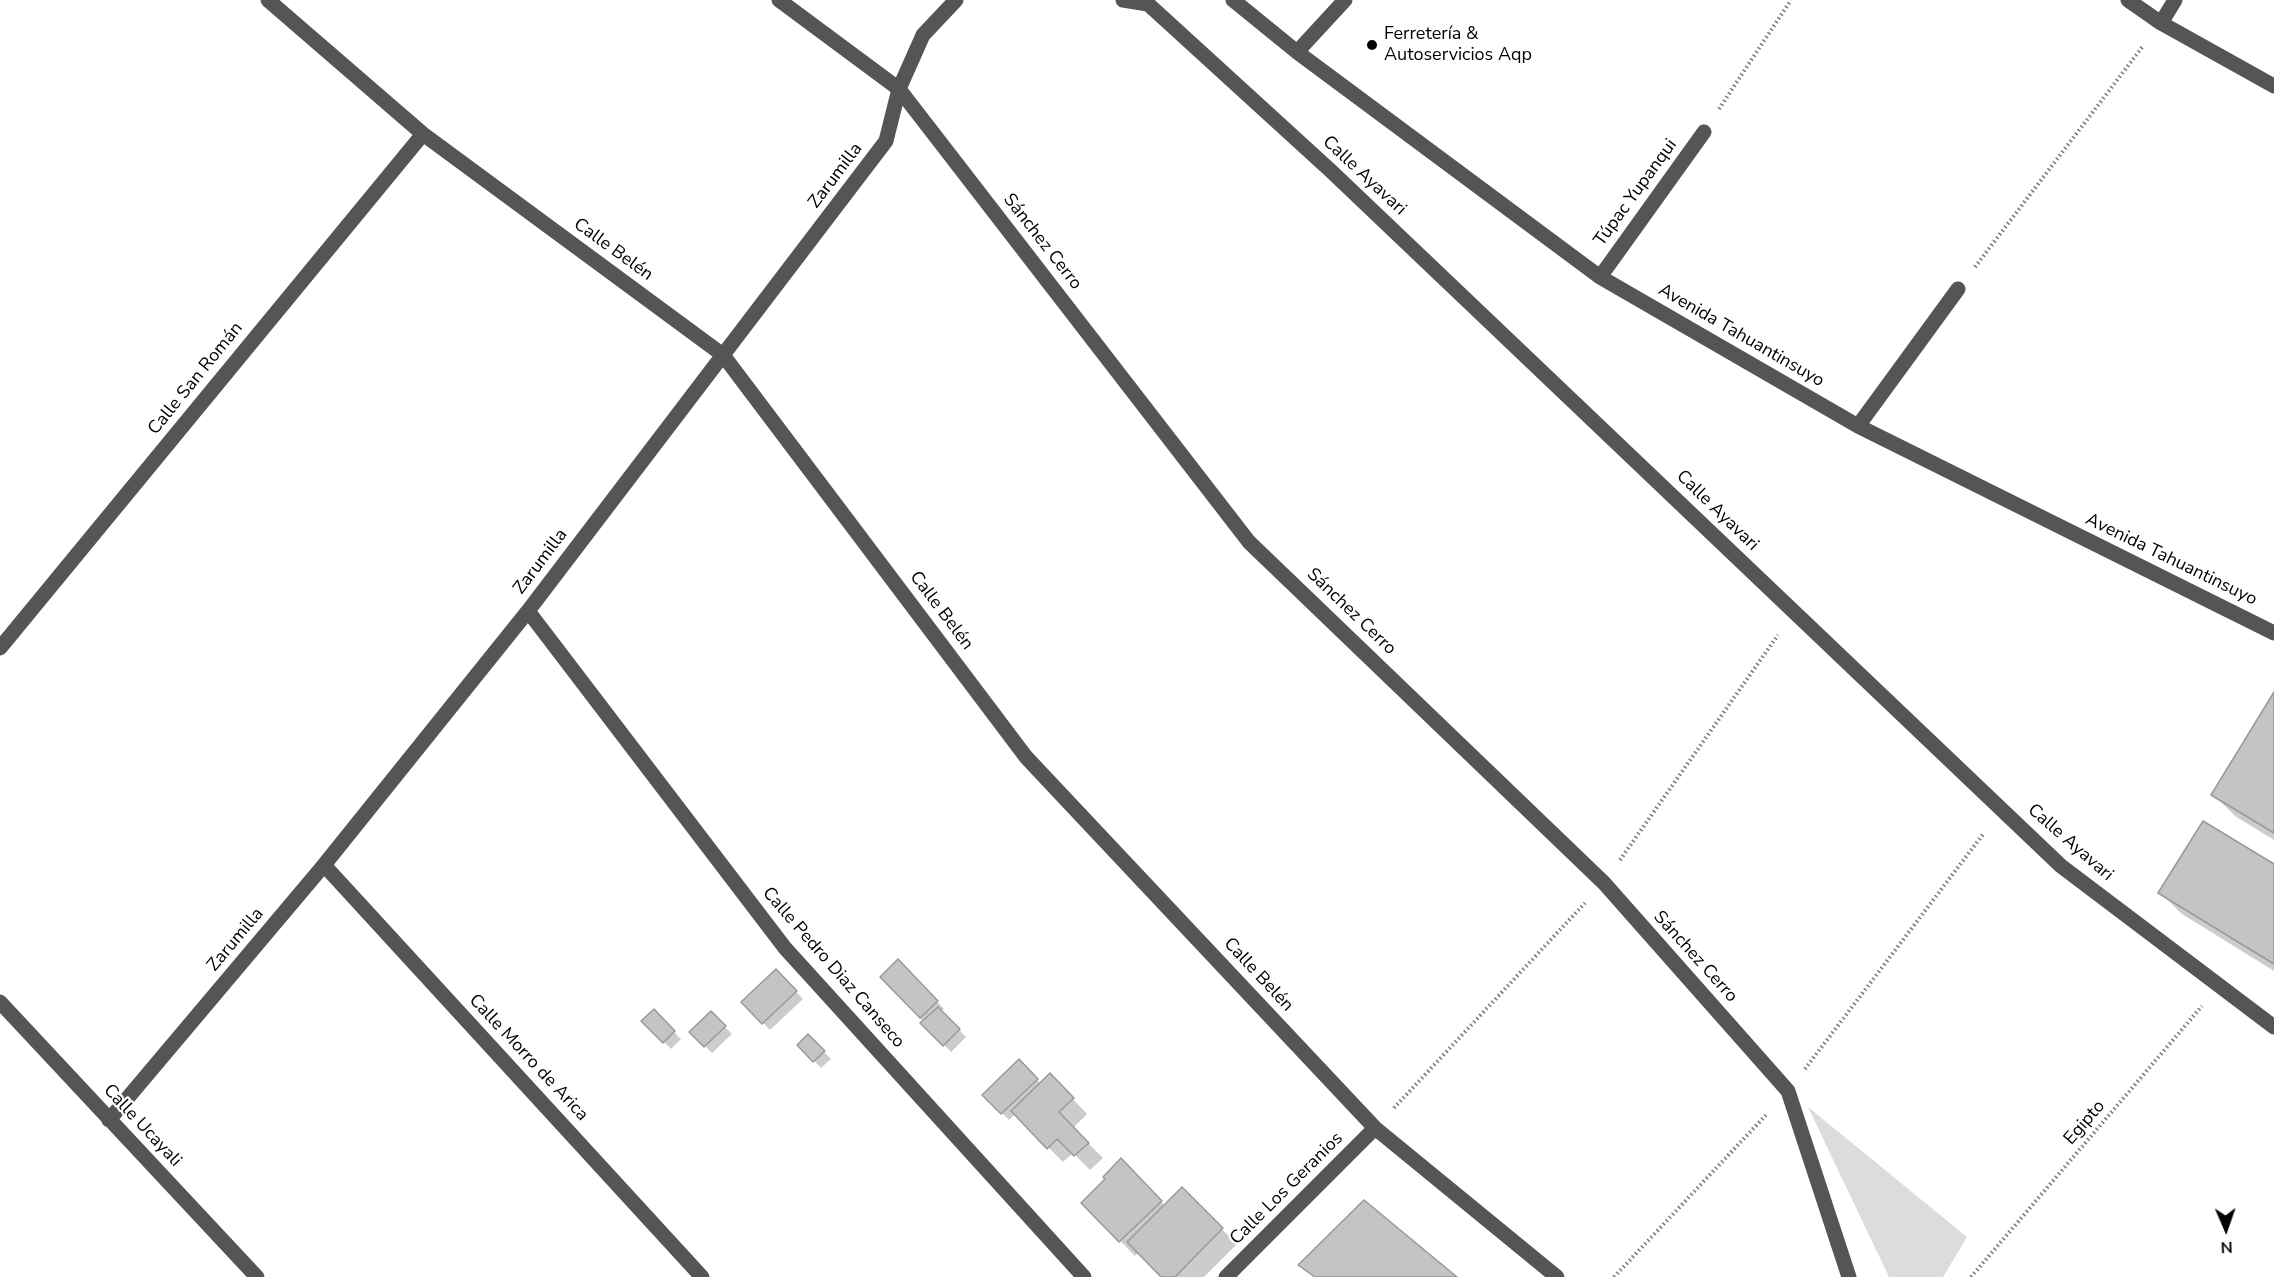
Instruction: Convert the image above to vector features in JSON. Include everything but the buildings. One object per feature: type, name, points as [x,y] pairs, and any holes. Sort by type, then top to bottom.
[{"type":"street","name":"Calle Belén","points":[[268,0],[423,134],[723,355],[1026,757],[1375,1128],[1557,1277]]},
{"type":"street","name":"Sánchez Cerro","points":[[779,0],[899,89],[1250,542],[1604,883],[1788,1091],[1849,1277]]},
{"type":"street","name":"Zarumilla","points":[[109,1120],[324,865],[528,611],[886,141],[899,89],[923,35],[956,0]]},
{"type":"street","points":[[1123,0],[1149,2]]},
{"type":"street","name":"Avenida Tahuantinsuyo","points":[[1233,0],[1297,52],[1600,277],[1858,426],[2274,633]]},
{"type":"street","points":[[1297,52],[1344,0]]},
{"type":"street","points":[[2128,0],[2161,23],[2274,86]]},
{"type":"street","points":[[2161,23],[2175,0]]},
{"type":"street","name":"Calle Ayavari","points":[[1149,2],[1331,171],[2061,866],[2274,1027]]},
{"type":"street","name":"Túpac Yupanqui","points":[[1600,277],[1704,132]]},
{"type":"street","name":"Calle San Román","points":[[0,648],[423,134]]},
{"type":"street","points":[[1858,426],[1958,289]]},
{"type":"street","name":"Calle Pedro Diaz Canseco","points":[[528,611],[785,948],[1084,1277]]},
{"type":"street","name":"Calle Morro de Arica","points":[[324,865],[702,1277]]},
{"type":"street","name":"Calle Ucayali","points":[[0,1002],[257,1277]]},
{"type":"street","name":"Calle Los Geranios","points":[[1226,1277],[1375,1128]]},
{"type":"path","points":[[1704,132],[1791,0]]},
{"type":"path","points":[[1958,289],[2161,23]]},
{"type":"path","points":[[1614,1277],[1788,1091],[2001,809]]},
{"type":"path","name":"Egipto","points":[[1971,1277],[2220,986]]},
{"type":"shaded area","points":[[1808,1107],[1967,1237],[1943,1277],[1889,1277]]},
{"type":"place","name":"Ferretería & Autoservicios Aqp","points":[[1372,45]]}]
